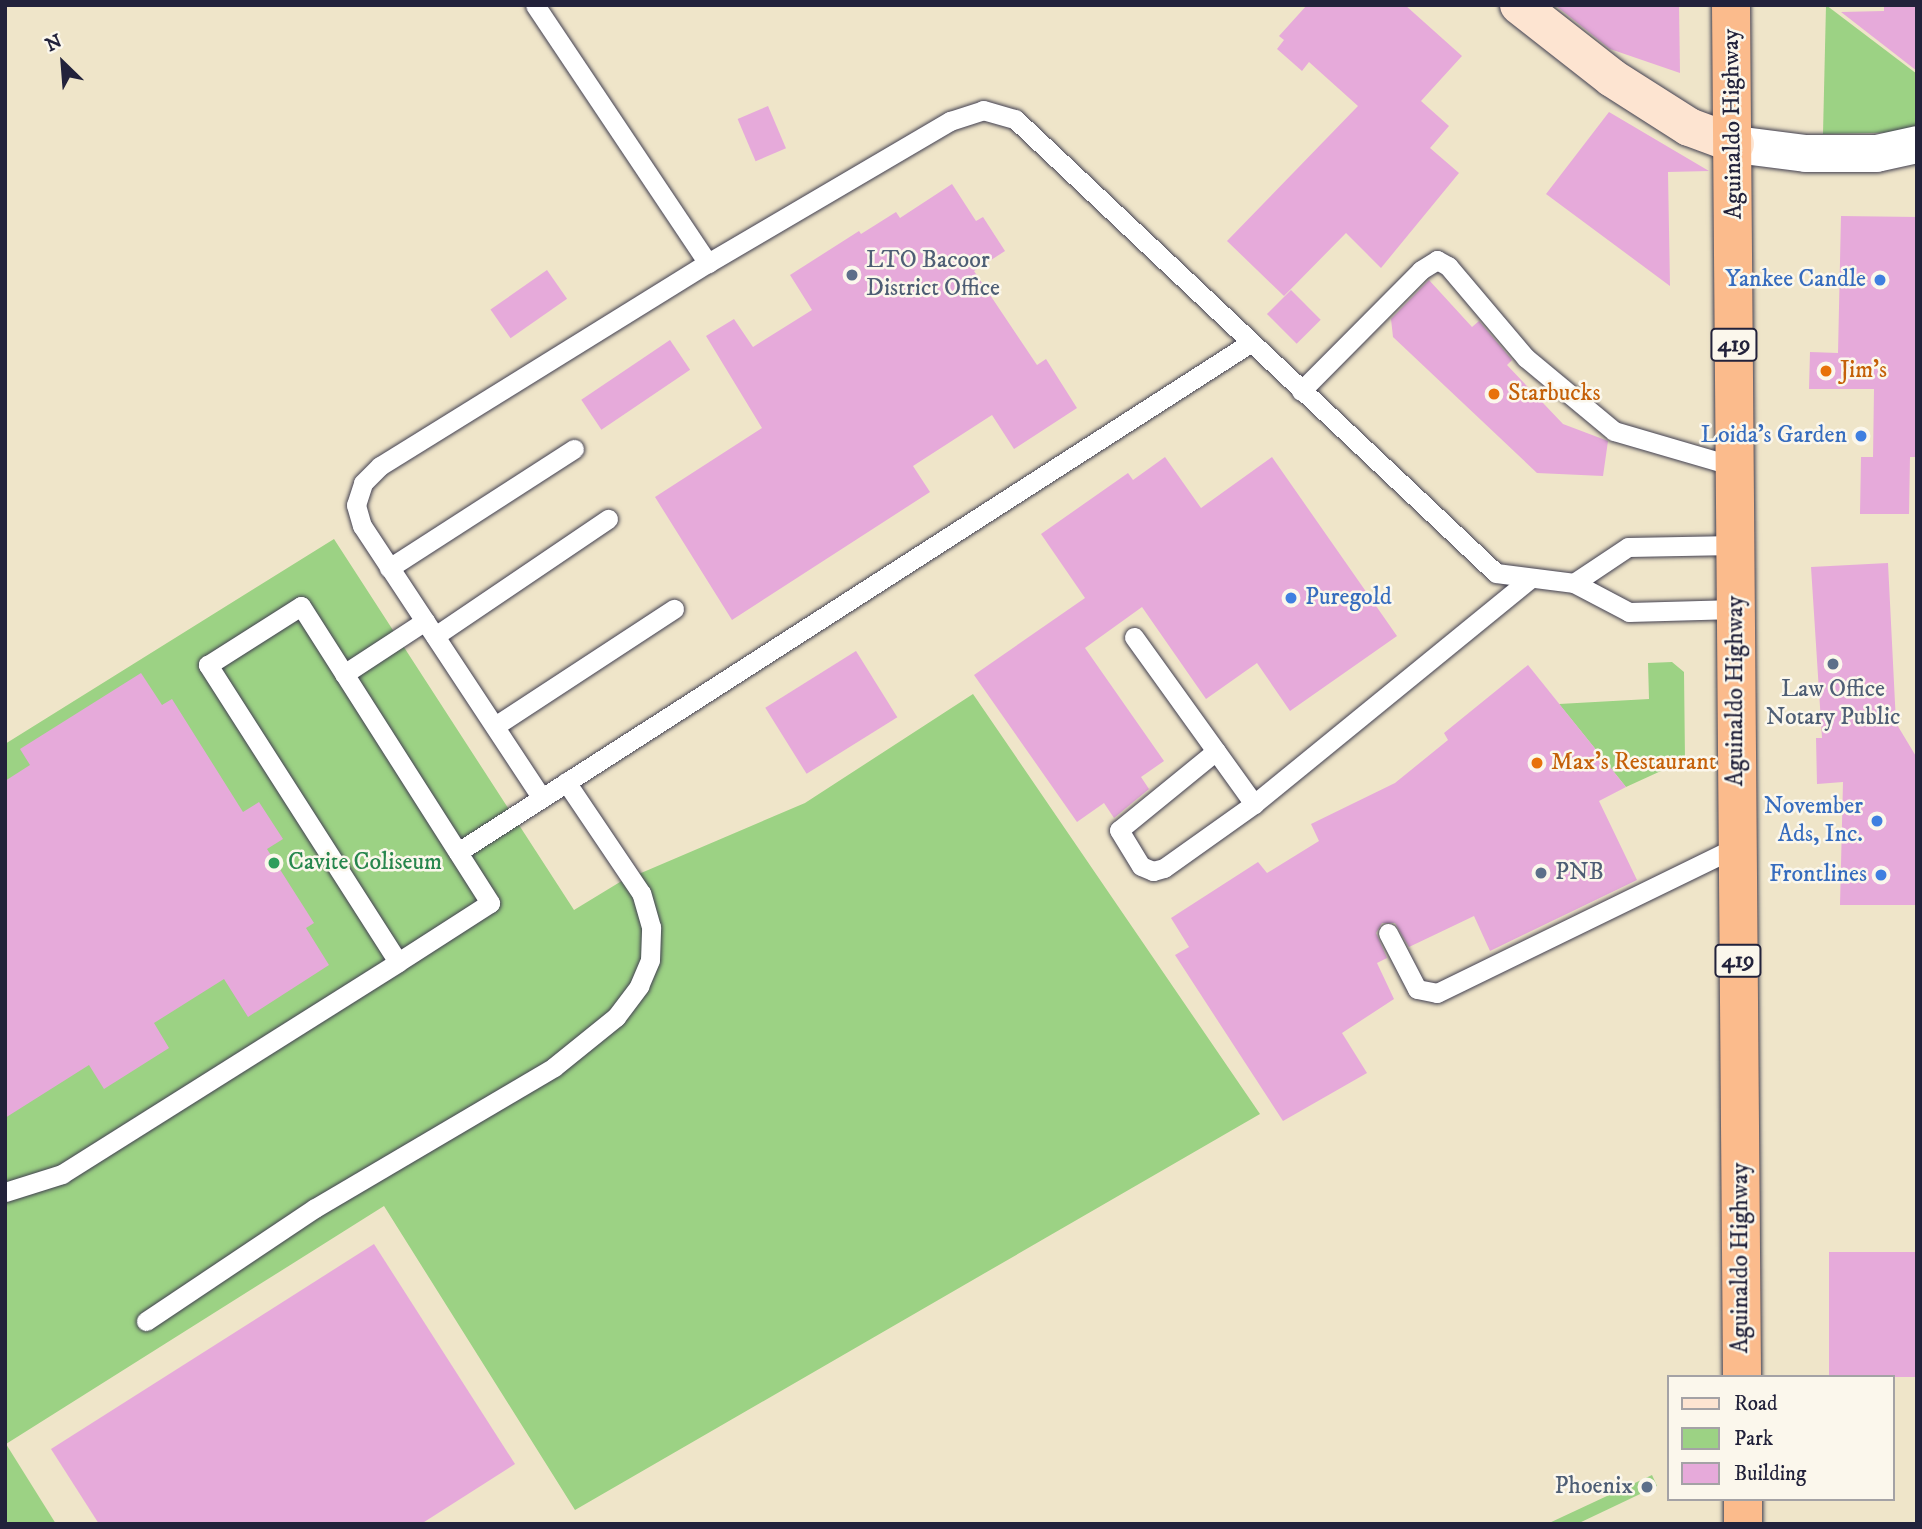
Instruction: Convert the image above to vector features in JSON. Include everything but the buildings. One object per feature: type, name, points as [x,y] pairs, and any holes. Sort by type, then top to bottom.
[{"type":"highway","name":"Aguinaldo Highway","points":[[1731,5],[1735,144],[1734,466],[1742,1375]]},
{"type":"highway","points":[[1743,1501],[1743,1524]]},
{"type":"street","points":[[1518,5],[1543,28],[1689,127],[1735,144],[1805,153],[1876,153],[1902,144],[1917,144]]},
{"type":"street","points":[[1876,153],[1897,166],[1917,166]]},
{"type":"lane","points":[[534,5],[708,262]]},
{"type":"lane","points":[[541,797],[358,516],[358,494],[370,474],[708,262],[950,121],[982,110],[999,112],[1015,119],[1481,562],[1496,573],[1574,583],[1629,612],[1735,610]]},
{"type":"lane","points":[[1301,391],[1421,270],[1437,260],[1448,266],[1526,358],[1614,431],[1734,466]]},
{"type":"lane","points":[[458,852],[1250,343]]},
{"type":"lane","points":[[390,568],[574,449]]},
{"type":"lane","points":[[344,674],[430,628],[608,519]]},
{"type":"lane","points":[[1574,583],[1628,547],[1735,545]]},
{"type":"lane","points":[[1216,751],[1128,819],[1119,830],[1121,839],[1141,866],[1153,871],[1164,868],[1254,804],[1530,579]]},
{"type":"lane","points":[[5,1192],[62,1174],[398,962],[490,902],[300,606],[208,665],[398,962]]},
{"type":"lane","points":[[495,726],[674,609]]},
{"type":"lane","points":[[1134,637],[1254,804]]},
{"type":"lane","points":[[146,1321],[315,1208],[554,1067],[616,1017],[639,986],[650,960],[651,927],[641,893],[566,782]]},
{"type":"lane","points":[[1388,933],[1417,989],[1437,993],[1738,846]]},
{"type":"green space","points":[[1826,5],[1917,74],[1917,132],[1823,134]]},
{"type":"green space","points":[[334,539],[574,910],[620,882],[805,803],[973,694],[1260,1114],[575,1510],[384,1206],[6,1444],[56,1524],[5,1524],[5,744]]},
{"type":"green space","points":[[1672,662],[1684,672],[1685,760],[1626,787],[1559,704],[1649,699],[1648,663]]},
{"type":"green space","points":[[1652,1475],[1657,1486],[1577,1524],[1547,1524]]},
{"type":"place","name":"LTO Bacoor District Office","points":[[852,275]]},
{"type":"place","name":"Yankee Candle","points":[[1880,280]]},
{"type":"place","name":"Jim's","points":[[1826,371]]},
{"type":"place","name":"Starbucks","points":[[1494,394]]},
{"type":"place","name":"Loida's Garden","points":[[1861,436]]},
{"type":"place","name":"Puregold","points":[[1291,598]]},
{"type":"place","name":"Law Office Notary Public","points":[[1833,664]]},
{"type":"place","name":"Max's Restaurant","points":[[1537,763]]},
{"type":"place","name":"November Ads, Inc.","points":[[1877,821]]},
{"type":"place","name":"Cavite Coliseum","points":[[274,863]]},
{"type":"place","name":"PNB","points":[[1541,873]]},
{"type":"place","name":"Frontlines","points":[[1881,875]]},
{"type":"place","name":"Phoenix","points":[[1647,1487]]}]
